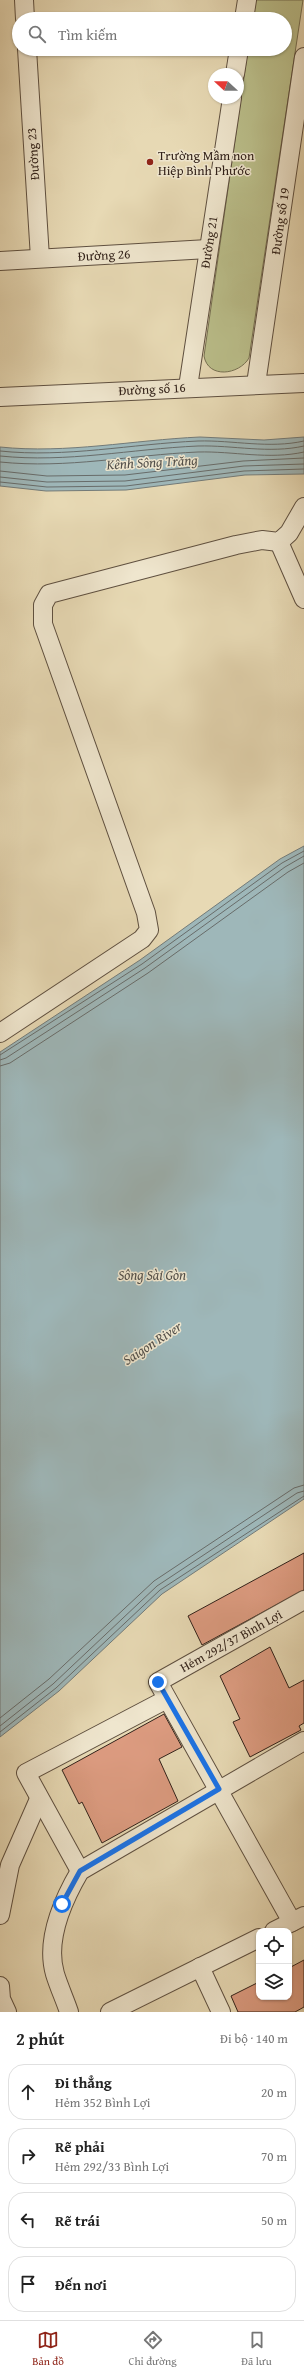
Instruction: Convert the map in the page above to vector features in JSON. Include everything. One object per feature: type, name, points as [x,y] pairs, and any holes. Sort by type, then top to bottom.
[{"type":"street","points":[[24,0],[25,12]]},
{"type":"street","points":[[245,12],[247,0]]},
{"type":"street","name":"Đường 23","points":[[27,56],[40,258]]},
{"type":"street","points":[[236,68],[238,56]]},
{"type":"street","name":"Đường số 19","points":[[256,384],[304,57]]},
{"type":"street","name":"Đường 21","points":[[188,387],[231,104]]},
{"type":"street","name":"Đường 26","points":[[0,261],[208,249]]},
{"type":"street","name":"Đường số 16","points":[[0,397],[188,387],[304,383]]},
{"type":"street","points":[[0,1033],[142,939],[149,930],[146,913],[43,624],[43,605],[49,594],[262,540],[279,542],[289,533],[302,511]]},
{"type":"street","points":[[279,542],[304,599]]},
{"type":"street","name":"Hẻm 292/37 Bình Lợi","points":[[167,1699],[158,1682],[304,1600]]},
{"type":"street","points":[[80,1871],[26,1773],[167,1699],[219,1789],[298,1919],[280,1928]]},
{"type":"street","points":[[69,2012],[54,1973],[52,1949],[62,1904],[80,1871],[304,1740]]},
{"type":"street","points":[[0,1915],[10,1865],[39,1799]]},
{"type":"street","points":[[110,2012],[256,1940]]},
{"type":"street","points":[[200,1968],[221,2012]]},
{"type":"street","points":[[0,1986],[1,1999],[7,2012]]},
{"type":"green space","points":[[256,0],[303,0],[249,358],[244,364],[231,371],[217,371],[211,368],[204,356],[240,104],[244,104],[244,77],[247,56],[292,56],[292,12],[254,12]]},
{"type":"water","name":"Kênh Sông Trăng","points":[[200,437],[264,440],[304,437],[304,474],[245,475],[126,490],[46,491],[0,486],[0,447],[25,449],[75,448]]},
{"type":"water","name":"Sông Sài Gòn","points":[[304,846],[304,1499],[162,1594],[59,1691],[0,1737],[0,1052],[140,960],[280,859]]},
{"type":"building","points":[[304,1553],[304,1590],[202,1645],[188,1616]]},
{"type":"building","points":[[270,1647],[289,1688],[304,1680],[304,1723],[299,1726],[301,1730],[250,1757],[233,1722],[240,1719],[220,1676]]},
{"type":"building","points":[[164,1714],[182,1747],[159,1759],[178,1801],[102,1843],[82,1802],[79,1804],[62,1770]]},
{"type":"building","points":[[304,1960],[304,2007],[295,2012],[238,2012],[231,1996],[256,1984],[256,2000],[292,2000],[292,1966]]},
{"type":"place","name":"Trường Mầm non Hiệp Bình Phước","points":[[150,162]]},
{"type":"route","points":[[62,1904],[80,1871],[219,1789],[158,1682]]},
{"type":"water label","name":"Saigon River","points":[[152,1343]]}]
